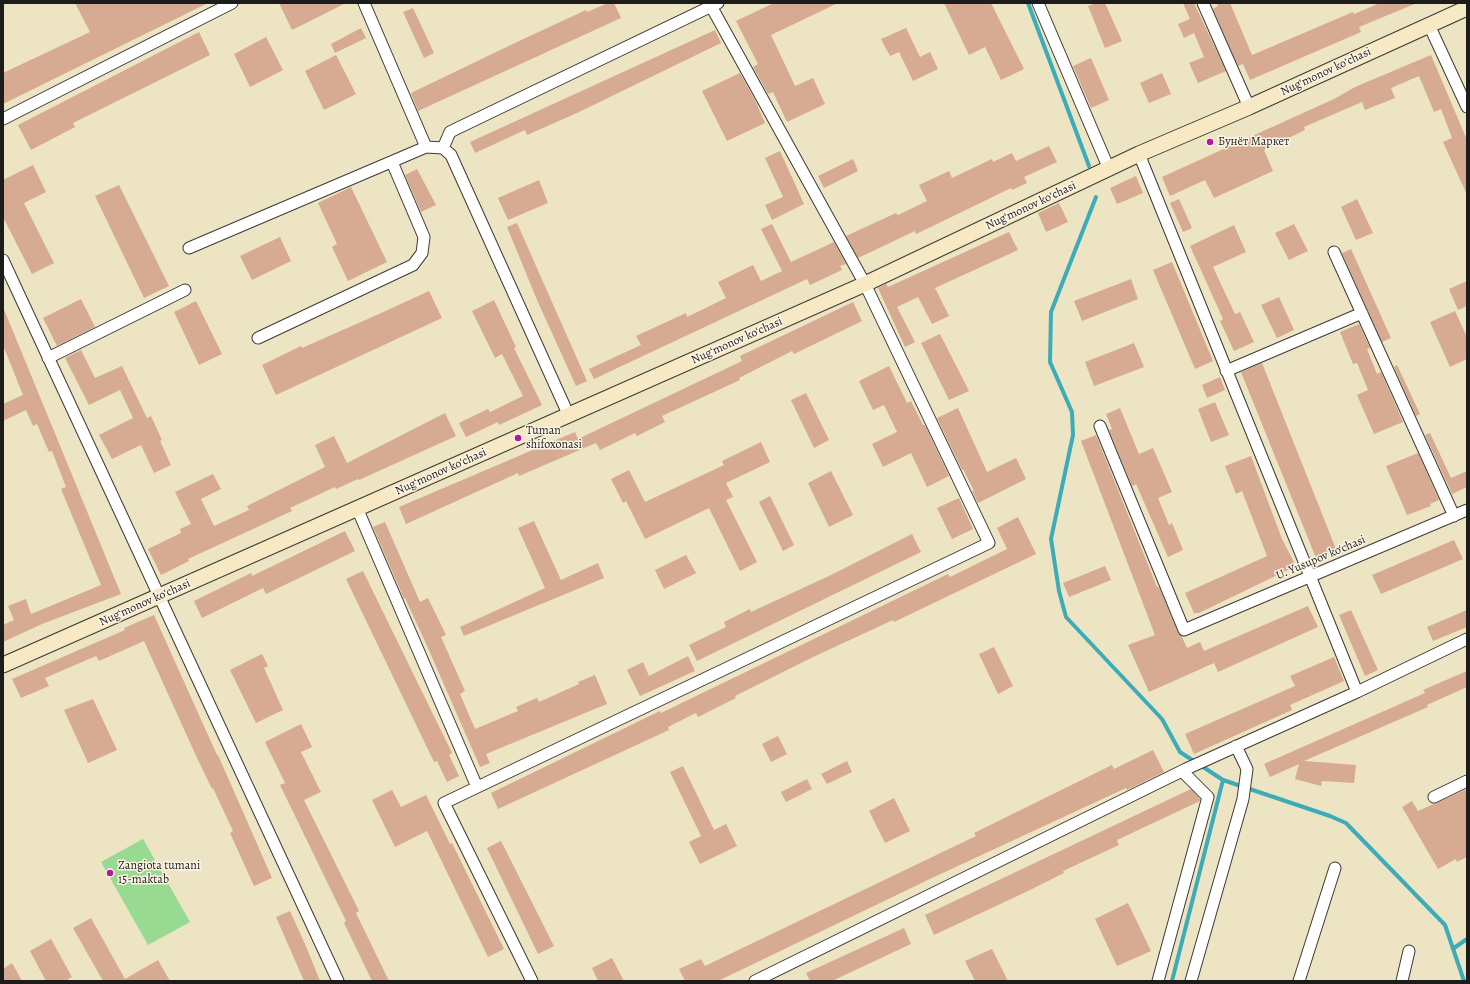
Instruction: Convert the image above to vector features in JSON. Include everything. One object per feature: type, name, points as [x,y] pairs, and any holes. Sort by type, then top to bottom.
[{"type":"main road","name":"Nugʻmonov koʻchasi","points":[[3,665],[160,597],[357,508],[569,416],[865,284],[1139,154],[1249,107],[1467,8]]},
{"type":"street","points":[[3,119],[232,3]]},
{"type":"street","points":[[364,3],[426,147]]},
{"type":"street","points":[[1038,3],[1109,169]]},
{"type":"street","points":[[1203,3],[1249,107]]},
{"type":"street","points":[[444,148],[450,132],[714,5],[865,284],[989,543],[444,802],[532,981]]},
{"type":"street","points":[[1429,25],[1467,107]]},
{"type":"street","points":[[189,248],[426,147],[444,148],[451,155],[569,416]]},
{"type":"street","points":[[1139,154],[1357,692]]},
{"type":"street","points":[[258,338],[413,265],[422,253],[424,238],[392,162]]},
{"type":"street","points":[[1334,252],[1454,516]]},
{"type":"street","points":[[3,260],[338,981]]},
{"type":"street","points":[[48,358],[185,290]]},
{"type":"street","points":[[1226,371],[1362,313]]},
{"type":"street","name":"U. Yusupov ko‘chasi","points":[[1100,426],[1184,630],[1467,510]]},
{"type":"street","points":[[357,508],[477,787]]},
{"type":"street","points":[[755,981],[1184,770],[1357,692],[1467,639]]},
{"type":"street","points":[[1191,981],[1243,800],[1247,769],[1236,746]]},
{"type":"street","points":[[1158,981],[1208,797],[1184,770]]},
{"type":"street","points":[[1434,797],[1467,781]]},
{"type":"street","points":[[1299,981],[1335,868]]},
{"type":"street","points":[[1402,981],[1409,951]]},
{"type":"green space","points":[[143,839],[190,922],[148,945],[101,862]]},
{"type":"building","points":[[75,3],[208,3],[3,104],[3,73],[90,32]]},
{"type":"building","points":[[279,3],[346,3],[292,30]]},
{"type":"building","points":[[608,3],[614,3],[621,18],[418,111],[411,93],[586,10],[587,12]]},
{"type":"building","points":[[774,3],[838,3],[771,35],[795,86],[813,78],[825,104],[787,122],[773,92],[768,94],[753,67],[758,64],[736,21]]},
{"type":"building","points":[[944,3],[991,3],[1024,69],[1001,80],[985,47],[969,55]]},
{"type":"building","points":[[1096,3],[1105,3],[1122,41],[1105,48],[1088,6]]},
{"type":"building","points":[[1183,3],[1194,3],[1226,71],[1198,83],[1189,63],[1204,57],[1194,33],[1184,38],[1178,24],[1190,19]]},
{"type":"building","points":[[1217,3],[1230,3],[1252,55],[1353,12],[1354,14],[1380,3],[1417,3],[1359,27],[1361,32],[1250,80],[1243,64],[1238,66],[1213,9],[1218,6]]},
{"type":"building","points":[[413,8],[434,53],[424,58],[403,12]]},
{"type":"building","points":[[361,28],[366,38],[335,53],[331,44]]},
{"type":"building","points":[[906,28],[920,57],[930,52],[938,69],[913,81],[899,52],[890,56],[881,39]]},
{"type":"building","points":[[715,30],[721,43],[577,113],[527,135],[525,130],[475,153],[470,142]]},
{"type":"building","points":[[199,32],[210,55],[73,123],[75,127],[31,150],[18,125]]},
{"type":"building","points":[[266,37],[283,70],[250,87],[234,54]]},
{"type":"building","points":[[336,55],[356,94],[324,110],[305,71]]},
{"type":"building","points":[[1431,55],[1467,140],[1467,195],[1443,142],[1452,138],[1441,109],[1434,112],[1419,76],[1391,88],[1395,98],[1365,110],[1362,102],[1304,127],[1305,130],[1264,150],[1273,171],[1214,198],[1205,180],[1170,196],[1162,177],[1334,99],[1355,87]]},
{"type":"building","points":[[1091,58],[1109,100],[1091,108],[1073,66]]},
{"type":"building","points":[[740,73],[755,100],[765,123],[727,141],[702,91]]},
{"type":"building","points":[[1162,73],[1171,94],[1149,103],[1140,83]]},
{"type":"building","points":[[1049,146],[1057,162],[1024,177],[1027,183],[1012,190],[1011,188],[916,234],[915,231],[858,258],[846,236],[896,213],[898,215],[927,201],[919,185],[949,171],[952,178],[992,159],[993,162],[1012,153],[1016,161]]},
{"type":"building","points":[[780,151],[804,204],[772,220],[765,205],[783,197],[765,158]]},
{"type":"building","points":[[853,159],[858,171],[824,188],[818,176]]},
{"type":"building","points":[[33,165],[46,192],[24,203],[54,263],[32,274],[3,217],[3,180]]},
{"type":"building","points":[[417,169],[436,205],[421,212],[405,175]]},
{"type":"building","points":[[1136,176],[1143,193],[1117,204],[1110,188]]},
{"type":"building","points":[[539,180],[548,203],[508,220],[498,198]]},
{"type":"building","points":[[119,185],[169,286],[144,298],[95,196]]},
{"type":"building","points":[[351,187],[387,262],[348,281],[332,247],[337,244],[318,203]]},
{"type":"building","points":[[1179,199],[1192,228],[1183,232],[1170,203]]},
{"type":"building","points":[[1357,199],[1373,233],[1356,240],[1341,207]]},
{"type":"building","points":[[1059,203],[1068,222],[1046,232],[1038,213]]},
{"type":"building","points":[[517,223],[587,381],[576,386],[537,300],[507,227]]},
{"type":"building","points":[[772,224],[791,262],[834,242],[846,264],[840,266],[842,270],[810,285],[807,279],[594,379],[589,369],[641,345],[636,336],[686,313],[687,317],[726,298],[718,282],[753,265],[761,281],[782,271],[761,229]]},
{"type":"building","points":[[1294,224],[1308,251],[1289,260],[1275,233]]},
{"type":"building","points":[[1234,225],[1246,252],[1213,267],[1235,314],[1240,312],[1254,342],[1234,351],[1220,321],[1223,319],[1190,246]]},
{"type":"building","points":[[1009,232],[1018,250],[935,288],[949,316],[932,324],[918,297],[897,307],[915,342],[905,347],[878,288],[886,284],[888,287]]},
{"type":"building","points":[[280,237],[291,261],[252,280],[240,256]]},
{"type":"building","points":[[1351,249],[1391,338],[1382,342],[1342,253]]},
{"type":"building","points":[[1172,262],[1213,361],[1195,369],[1153,270]]},
{"type":"building","points":[[1131,279],[1138,299],[1082,321],[1074,301]]},
{"type":"building","points":[[1467,281],[1467,306],[1458,310],[1449,289]]},
{"type":"building","points":[[429,291],[442,318],[276,395],[262,365],[301,346],[302,348]]},
{"type":"building","points":[[1279,297],[1294,330],[1277,338],[1261,305]]},
{"type":"building","points":[[81,299],[95,327],[57,346],[43,318]]},
{"type":"building","points":[[494,300],[516,347],[514,348],[542,405],[499,425],[498,422],[466,437],[459,423],[488,409],[490,412],[523,396],[502,354],[495,358],[472,311]]},
{"type":"building","points":[[196,301],[222,354],[199,365],[174,312]]},
{"type":"building","points":[[853,302],[862,321],[794,354],[792,351],[739,378],[740,380],[662,416],[665,422],[637,436],[635,433],[600,450],[596,443],[519,476],[518,473],[406,524],[399,507],[575,432],[578,439],[742,361],[740,356]]},
{"type":"building","points":[[3,307],[121,594],[42,624],[3,642],[3,625],[14,620],[8,606],[26,599],[31,614],[101,585],[61,489],[66,487],[52,451],[49,452],[37,424],[33,426],[26,410],[3,421],[3,404],[23,395],[3,345]]},
{"type":"building","points":[[1455,311],[1467,337],[1467,359],[1450,367],[1430,322]]},
{"type":"building","points":[[1359,324],[1370,348],[1367,349],[1377,374],[1381,372],[1403,422],[1374,434],[1357,395],[1368,390],[1357,363],[1353,364],[1340,332]]},
{"type":"building","points":[[940,334],[969,391],[949,400],[921,343]]},
{"type":"building","points":[[1134,343],[1144,367],[1094,386],[1085,362]]},
{"type":"building","points":[[81,350],[95,378],[122,366],[147,418],[151,416],[171,465],[154,473],[141,445],[112,459],[99,435],[133,418],[120,390],[89,405],[65,358]]},
{"type":"building","points":[[1262,363],[1336,549],[1316,558],[1241,372]]},
{"type":"building","points":[[1397,365],[1420,414],[1416,416],[1394,367]]},
{"type":"building","points":[[889,366],[907,403],[911,401],[923,425],[925,425],[949,476],[927,487],[911,453],[883,467],[872,444],[897,432],[884,405],[873,410],[859,381]]},
{"type":"building","points":[[1220,377],[1225,390],[1207,398],[1202,385]]},
{"type":"building","points":[[806,393],[829,440],[814,448],[791,400]]},
{"type":"building","points":[[1215,402],[1229,435],[1211,442],[1198,409]]},
{"type":"building","points":[[958,408],[987,472],[1016,458],[1026,479],[978,503],[972,491],[974,491],[963,469],[962,470],[937,418]]},
{"type":"building","points":[[1120,408],[1139,454],[1153,448],[1172,492],[1158,498],[1169,525],[1172,523],[1183,550],[1168,557],[1136,484],[1132,486],[1109,430],[1112,429],[1106,414]]},
{"type":"building","points":[[445,413],[456,436],[359,480],[358,479],[336,489],[335,487],[290,508],[292,511],[188,559],[189,561],[161,575],[148,549],[181,533],[180,529],[191,524],[175,492],[213,474],[221,489],[201,499],[214,526],[249,510],[247,506],[325,467],[315,445],[334,436],[347,463]]},
{"type":"building","points":[[1430,433],[1451,478],[1467,471],[1467,487],[1452,494],[1425,435]]},
{"type":"building","points":[[1096,435],[1157,587],[1159,587],[1178,633],[1182,637],[1187,648],[1200,642],[1204,651],[1308,606],[1318,627],[1218,672],[1214,663],[1149,692],[1128,645],[1155,635],[1081,441]]},
{"type":"building","points":[[761,442],[770,462],[726,483],[733,497],[726,500],[757,562],[740,571],[709,508],[645,539],[626,501],[623,503],[611,479],[629,470],[645,502],[724,465],[722,461]]},
{"type":"building","points":[[1418,453],[1439,500],[1430,504],[1431,506],[1407,515],[1386,466]]},
{"type":"building","points":[[1251,456],[1282,539],[1296,566],[1199,613],[1194,613],[1185,593],[1267,556],[1242,491],[1236,494],[1225,466]]},
{"type":"building","points":[[831,471],[853,515],[829,527],[808,483]]},
{"type":"building","points":[[770,496],[794,545],[783,551],[759,502]]},
{"type":"building","points":[[959,498],[973,529],[952,539],[937,508]]},
{"type":"building","points":[[1018,517],[1036,554],[894,622],[893,620],[811,658],[735,696],[736,698],[698,717],[696,713],[668,727],[669,730],[498,809],[491,793],[660,711],[661,713],[948,574],[950,577],[1007,549],[997,528]]},
{"type":"building","points":[[534,521],[561,580],[598,563],[604,578],[464,636],[460,627],[545,588],[518,528]]},
{"type":"building","points":[[385,522],[420,602],[428,598],[446,635],[441,637],[465,691],[460,694],[475,729],[518,711],[516,707],[537,698],[539,702],[595,675],[607,704],[486,754],[490,763],[480,767],[373,527]]},
{"type":"building","points":[[345,531],[355,551],[266,594],[263,588],[202,618],[194,601],[251,573],[252,576]]},
{"type":"building","points":[[912,534],[921,552],[697,661],[689,645],[726,627],[724,622],[750,609],[751,612],[831,575]]},
{"type":"building","points":[[1454,540],[1463,559],[1381,594],[1372,575]]},
{"type":"building","points":[[686,555],[696,573],[664,589],[655,570]]},
{"type":"building","points":[[1105,566],[1111,580],[1069,597],[1063,583]]},
{"type":"building","points":[[363,571],[452,753],[449,755],[459,776],[447,782],[437,761],[434,762],[346,579]]},
{"type":"building","points":[[1351,610],[1378,670],[1365,676],[1339,615]]},
{"type":"building","points":[[1467,610],[1467,627],[1433,641],[1427,627]]},
{"type":"building","points":[[154,615],[272,878],[254,886],[230,833],[233,831],[197,758],[144,641],[99,661],[96,656],[45,678],[49,686],[21,698],[12,679],[125,630],[124,628]]},
{"type":"building","points":[[994,647],[1013,686],[998,694],[979,654]]},
{"type":"building","points":[[262,654],[268,666],[264,668],[283,710],[256,723],[230,670]]},
{"type":"building","points":[[688,656],[695,671],[640,696],[627,670],[643,662],[649,676]]},
{"type":"building","points":[[1334,657],[1344,681],[1290,705],[1292,710],[1194,754],[1185,734],[1295,686],[1290,676]]},
{"type":"building","points":[[1467,671],[1467,687],[1427,705],[1428,707],[1304,761],[1356,765],[1354,783],[1322,781],[1321,786],[1295,779],[1299,764],[1270,777],[1264,764],[1425,693],[1423,690]]},
{"type":"building","points":[[93,699],[117,750],[88,763],[64,710]]},
{"type":"building","points":[[301,724],[312,747],[301,752],[321,792],[304,800],[359,911],[356,913],[389,981],[372,981],[344,923],[346,921],[280,785],[285,783],[265,742]]},
{"type":"building","points":[[778,736],[787,754],[771,762],[762,744]]},
{"type":"building","points":[[1153,750],[1164,772],[1127,790],[1126,788],[932,878],[718,981],[685,981],[679,969],[701,959],[705,966],[976,836],[974,833],[1112,765],[1114,769]]},
{"type":"building","points":[[847,761],[852,772],[827,784],[821,774]]},
{"type":"building","points":[[683,766],[714,830],[726,824],[737,846],[700,864],[689,842],[701,836],[670,772]]},
{"type":"building","points":[[807,779],[812,789],[786,802],[781,792]]},
{"type":"building","points":[[1191,789],[1200,801],[1117,840],[1119,845],[1063,871],[1064,873],[934,935],[925,915]]},
{"type":"building","points":[[1467,789],[1467,857],[1457,862],[1456,859],[1438,869],[1402,807],[1412,801],[1418,811]]},
{"type":"building","points":[[392,790],[401,807],[426,795],[450,844],[452,843],[504,949],[488,957],[427,831],[395,847],[372,800]]},
{"type":"building","points":[[894,798],[910,831],[885,843],[869,811]]},
{"type":"building","points":[[501,841],[554,946],[538,954],[487,848]]},
{"type":"building","points":[[1128,903],[1151,951],[1117,966],[1095,919]]},
{"type":"building","points":[[290,911],[320,981],[304,981],[276,917]]},
{"type":"building","points":[[91,918],[125,979],[158,960],[170,981],[103,981],[73,928]]},
{"type":"building","points":[[904,928],[911,944],[832,981],[810,981],[806,973]]},
{"type":"building","points":[[51,939],[72,977],[65,981],[46,981],[30,951]]},
{"type":"building","points":[[992,949],[1008,981],[975,981],[965,961]]},
{"type":"building","points":[[612,958],[624,981],[598,981],[592,968]]},
{"type":"building","points":[[12,963],[22,981],[3,981],[3,969]]},
{"type":"waterway","points":[[1028,3],[1089,166]]},
{"type":"waterway","points":[[1096,197],[1051,312],[1050,362],[1072,412],[1073,435],[1051,539],[1059,591],[1066,617],[1162,719],[1180,752],[1223,780],[1172,981]]},
{"type":"waterway","points":[[1223,780],[1330,816],[1346,823],[1445,925],[1464,981]]},
{"type":"waterway","points":[[1454,948],[1467,939]]},
{"type":"place","name":"Бунёт Маркет","points":[[1210,142]]},
{"type":"place","name":"Tuman shifoxonasi","points":[[518,438]]},
{"type":"place","name":"Zangiota tumani 15-maktab","points":[[110,873]]}]
